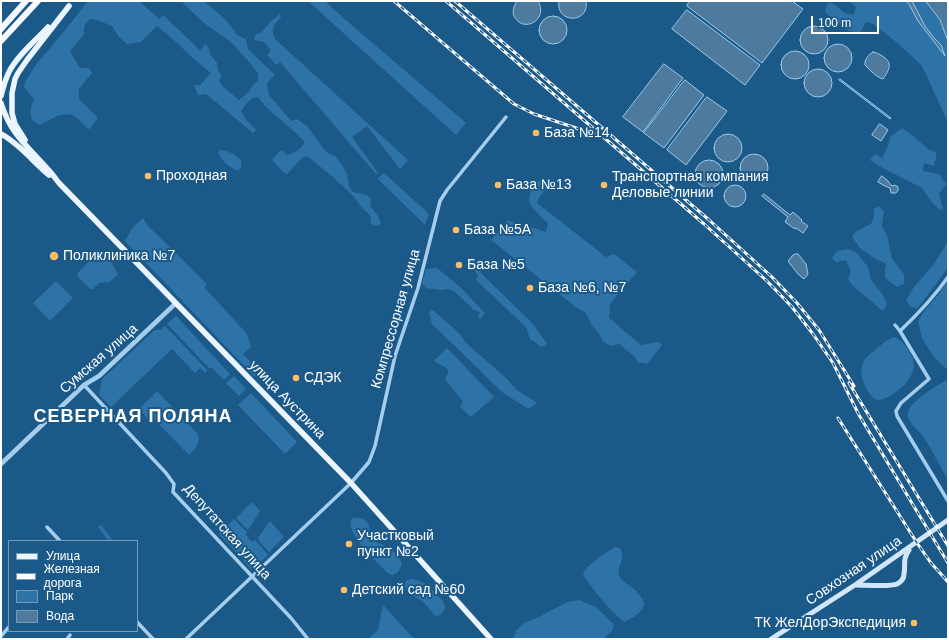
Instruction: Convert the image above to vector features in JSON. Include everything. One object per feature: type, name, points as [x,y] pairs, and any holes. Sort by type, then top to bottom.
[{"type":"highway","points":[[1,29],[26,1]]},
{"type":"highway","points":[[1,41],[38,1]]},
{"type":"main road","points":[[35,155],[19,131],[13,118],[11,106],[13,86],[21,68],[73,1]]},
{"type":"main road","points":[[1,96],[7,77],[16,62],[69,6]]},
{"type":"main road","points":[[1,103],[7,119],[16,133],[59,183]]},
{"type":"main road","points":[[1,134],[11,140],[40,168],[59,183]]},
{"type":"main road","points":[[1,138],[26,153]]},
{"type":"main road","name":"улица Аустрина","points":[[59,183],[351,484],[491,639]]},
{"type":"main road","name":"Совхозная улица","points":[[771,639],[890,562],[948,520]]},
{"type":"main road","points":[[855,585],[894,585],[903,580],[905,574],[905,557],[911,547]]},
{"type":"main road","points":[[890,562],[898,563],[904,569]]},
{"type":"street","name":"Компрессорная улица","points":[[186,639],[351,484],[369,462],[375,446],[395,356],[418,288],[440,201],[506,117]]},
{"type":"street","points":[[900,330],[917,315],[938,292],[948,277]]},
{"type":"street","name":"Сумская улица","points":[[1,464],[84,386],[99,376],[176,304]]},
{"type":"street","points":[[895,325],[900,330],[929,379],[901,403],[896,412],[897,416],[948,501]]},
{"type":"street","name":"Депутатская улица","points":[[84,386],[166,473],[174,484],[173,492],[291,618],[308,639]]},
{"type":"street","points":[[46,527],[59,540]]},
{"type":"street","points":[[138,623],[152,639]]},
{"type":"street","points":[[1,636],[8,628]]},
{"type":"street","points":[[67,639],[70,635]]},
{"type":"green space","points":[[88,1],[139,1],[159,19],[163,15],[200,50],[206,44],[209,48],[210,54],[217,63],[218,71],[222,75],[219,81],[222,86],[239,100],[248,93],[253,85],[258,81],[258,73],[231,42],[204,23],[181,1],[204,1],[228,22],[237,35],[246,39],[248,49],[275,75],[267,83],[269,95],[291,121],[297,119],[307,126],[323,148],[329,154],[335,156],[347,174],[349,186],[353,192],[367,195],[371,199],[370,206],[378,216],[381,224],[376,226],[371,224],[370,215],[362,208],[354,197],[307,156],[302,158],[287,174],[284,173],[272,160],[280,151],[287,155],[296,152],[305,142],[266,107],[258,97],[250,100],[241,111],[246,120],[256,130],[253,133],[206,94],[198,95],[194,85],[200,85],[211,73],[157,26],[141,42],[127,44],[119,37],[112,26],[90,19],[84,26],[84,34],[70,51],[80,68],[89,68],[92,73],[79,89],[79,99],[98,118],[90,129],[69,114],[64,114],[40,125],[34,122],[31,117],[31,108],[34,99],[24,87],[25,82],[35,66]]},
{"type":"green space","points":[[308,1],[325,1],[466,123],[456,135]]},
{"type":"green space","points":[[849,1],[906,1],[918,21],[944,55],[941,45],[925,26],[912,1],[926,1],[940,20],[948,41],[948,120],[922,66],[900,45],[872,23],[866,22],[860,33],[849,31],[825,12],[827,4],[831,2],[845,13],[854,15],[856,7]]},
{"type":"green space","points":[[280,14],[281,17],[273,29],[275,39],[408,160],[400,169],[367,126],[352,137],[378,173],[376,174],[280,62],[276,65],[267,55],[271,50],[264,42],[254,40],[256,34],[261,33],[271,21]]},
{"type":"green space","points":[[902,128],[929,150],[936,152],[934,166],[924,163],[923,171],[939,174],[946,184],[939,194],[943,209],[940,210],[931,201],[922,188],[870,160],[875,154],[882,158],[888,146],[890,137]]},
{"type":"green space","points":[[221,150],[232,153],[241,160],[241,167],[238,171],[224,162],[218,152]]},
{"type":"green space","points":[[384,173],[429,214],[425,225],[378,179]]},
{"type":"green space","points":[[543,178],[549,180],[550,186],[542,194],[537,203],[606,257],[614,254],[637,272],[610,304],[609,318],[641,345],[658,342],[662,345],[647,364],[638,362],[635,357],[619,344],[610,346],[603,341],[593,327],[586,313],[577,308],[491,240],[508,220],[524,228],[531,227],[546,232],[548,223],[529,202],[530,193],[534,184]]},
{"type":"green space","points":[[879,206],[884,211],[882,226],[887,235],[892,259],[904,274],[904,284],[897,287],[885,278],[886,264],[877,260],[860,248],[852,237],[855,232],[871,224],[874,216],[874,209]]},
{"type":"green space","points":[[143,218],[147,225],[207,284],[205,288],[247,334],[251,347],[243,354],[260,372],[255,377],[125,241],[133,227]]},
{"type":"green space","points":[[948,241],[948,268],[917,309],[910,306],[906,300],[914,287],[934,264]]},
{"type":"green space","points":[[848,249],[856,252],[868,267],[871,280],[883,295],[887,305],[883,311],[852,285],[848,279],[851,271],[846,260],[836,262],[832,258],[837,251]]},
{"type":"green space","points":[[101,252],[111,262],[118,274],[110,282],[99,283],[93,289],[90,289],[77,276],[77,274],[93,257]]},
{"type":"green space","points":[[437,268],[461,288],[485,313],[481,319],[478,317],[480,313],[476,310],[475,311],[455,292],[448,289],[442,290],[426,288],[422,284],[426,269]]},
{"type":"green space","points":[[478,268],[482,274],[534,325],[547,344],[542,347],[530,339],[526,327],[476,280],[478,275],[473,269]]},
{"type":"green space","points":[[948,279],[948,367],[945,368],[933,356],[922,338],[918,321],[925,310],[939,294]]},
{"type":"green space","points":[[56,281],[73,298],[50,321],[33,303]]},
{"type":"green space","points":[[433,310],[461,335],[465,342],[506,378],[517,390],[537,403],[528,409],[502,392],[432,324],[429,312]]},
{"type":"green space","points":[[176,316],[230,374],[224,380],[211,367],[210,369],[167,324]]},
{"type":"green space","points":[[165,326],[207,370],[205,373],[200,368],[195,373],[172,349],[111,407],[99,395],[102,379],[155,330],[160,330]]},
{"type":"green space","points":[[894,337],[901,341],[911,354],[914,363],[913,371],[908,381],[900,389],[890,396],[878,400],[871,396],[864,385],[861,372],[863,363],[868,356],[882,344]]},
{"type":"green space","points":[[447,348],[494,397],[471,417],[460,407],[463,402],[445,379],[448,369],[434,361]]},
{"type":"green space","points":[[234,376],[246,389],[239,396],[226,383]]},
{"type":"green space","points":[[947,380],[948,480],[932,450],[925,439],[910,422],[908,416],[909,409],[918,399],[937,385]]},
{"type":"green space","points":[[157,391],[197,433],[199,440],[196,448],[189,455],[151,416],[148,419],[139,409]]},
{"type":"green space","points":[[251,393],[297,442],[285,454],[238,405]]},
{"type":"green space","points":[[252,502],[260,511],[248,530],[236,518]]},
{"type":"green space","points":[[353,518],[360,518],[366,521],[369,526],[371,537],[376,542],[389,548],[397,555],[402,564],[398,572],[393,575],[389,574],[364,549],[351,527],[351,520]]},
{"type":"green space","points":[[234,519],[247,532],[245,534],[252,542],[255,540],[268,555],[252,570],[219,534]]},
{"type":"green space","points":[[270,521],[284,537],[269,552],[258,538]]},
{"type":"green space","points":[[101,525],[112,540],[108,540],[98,527]]},
{"type":"green space","points":[[615,547],[620,548],[622,552],[622,559],[618,571],[620,577],[637,592],[644,602],[644,606],[640,612],[625,622],[602,600],[583,574],[592,563]]},
{"type":"green space","points":[[411,579],[424,583],[433,590],[444,603],[444,610],[439,616],[435,616],[422,601],[407,591],[405,588],[406,581]]},
{"type":"green space","points":[[579,600],[596,607],[613,624],[614,626],[611,632],[603,639],[513,639],[516,631],[524,623],[567,602]]},
{"type":"green space","points":[[383,605],[414,639],[368,639],[378,630]]},
{"type":"water","points":[[517,1],[538,1],[540,14],[538,19],[528,24],[523,24],[518,21],[513,12]]},
{"type":"water","points":[[559,1],[586,1],[586,9],[583,14],[578,17],[567,17],[562,14],[559,9]]},
{"type":"water","points":[[690,1],[792,1],[803,9],[762,63],[687,6]]},
{"type":"water","points":[[906,1],[912,1],[925,26],[941,45],[945,56],[918,21]]},
{"type":"water","points":[[926,1],[948,1],[948,41],[940,20]]},
{"type":"water","points":[[687,10],[760,65],[745,85],[672,29]]},
{"type":"water","points":[[553,16],[563,20],[567,30],[563,40],[553,44],[543,40],[539,30],[543,20]]},
{"type":"water","points":[[814,26],[824,30],[828,40],[824,50],[814,54],[804,50],[800,40],[804,30]]},
{"type":"water","points":[[838,44],[848,48],[852,58],[848,68],[838,72],[828,68],[824,58],[828,48]]},
{"type":"water","points":[[795,51],[805,55],[809,65],[805,75],[795,79],[785,75],[781,65],[785,55]]},
{"type":"water","points":[[873,52],[882,56],[889,63],[888,71],[883,79],[865,65],[867,57]]},
{"type":"water","points":[[664,64],[683,78],[643,132],[623,117]]},
{"type":"water","points":[[818,69],[828,73],[832,83],[828,93],[818,97],[808,93],[804,83],[808,73]]},
{"type":"water","points":[[840,79],[891,118],[890,119],[839,80]]},
{"type":"water","points":[[685,80],[704,95],[664,148],[644,133]]},
{"type":"water","points":[[707,97],[727,111],[686,165],[667,150]]},
{"type":"water","points":[[880,124],[888,130],[881,141],[872,135]]},
{"type":"water","points":[[728,134],[738,138],[742,148],[738,158],[728,162],[718,158],[714,148],[718,138]]},
{"type":"water","points":[[754,154],[764,158],[768,168],[764,178],[754,182],[744,178],[740,168],[744,158]]},
{"type":"water","points":[[709,160],[719,164],[723,174],[719,184],[709,188],[699,184],[695,174],[699,164]]},
{"type":"water","points":[[882,176],[892,186],[895,185],[898,187],[896,193],[891,193],[890,188],[878,182]]},
{"type":"water","points":[[735,185],[743,188],[746,196],[743,204],[735,207],[727,204],[724,196],[727,188]]},
{"type":"water","points":[[764,194],[790,215],[793,212],[808,226],[803,233],[785,222],[788,217],[762,196]]},
{"type":"water","points":[[798,254],[806,264],[808,274],[804,279],[788,261],[793,255]]},
{"type":"railway","points":[[394,1],[514,104],[534,114],[598,136]]},
{"type":"railway","points":[[446,1],[704,224],[768,282],[792,307],[833,363],[859,415],[948,563]]},
{"type":"railway","points":[[455,1],[708,219],[772,277],[797,303],[819,330],[854,386]]},
{"type":"railway","points":[[849,383],[948,546]]},
{"type":"railway","points":[[838,418],[917,543],[931,563],[948,582]]},
{"type":"place","name":"База №14","points":[[536,133]]},
{"type":"place","name":"Проходная","points":[[148,176]]},
{"type":"place","name":"База №13","points":[[498,185]]},
{"type":"place","name":"Транспортная компания Деловые линии","points":[[604,185]]},
{"type":"place","name":"База №5А","points":[[456,230]]},
{"type":"place","name":"Поликлиника №7","points":[[54,256]]},
{"type":"place","name":"База №5","points":[[459,265]]},
{"type":"place","name":"База №6, №7","points":[[530,288]]},
{"type":"place","name":"СДЭК","points":[[296,378]]},
{"type":"place","name":"Участковый пункт №2","points":[[349,544]]},
{"type":"place","name":"Детский сад №60","points":[[344,590]]},
{"type":"place","name":"ТК ЖелДорЭкспедиция","points":[[914,623]]},
{"type":"district","name":"СЕВЕРНАЯ ПОЛЯНА","points":[[133,417]]}]
